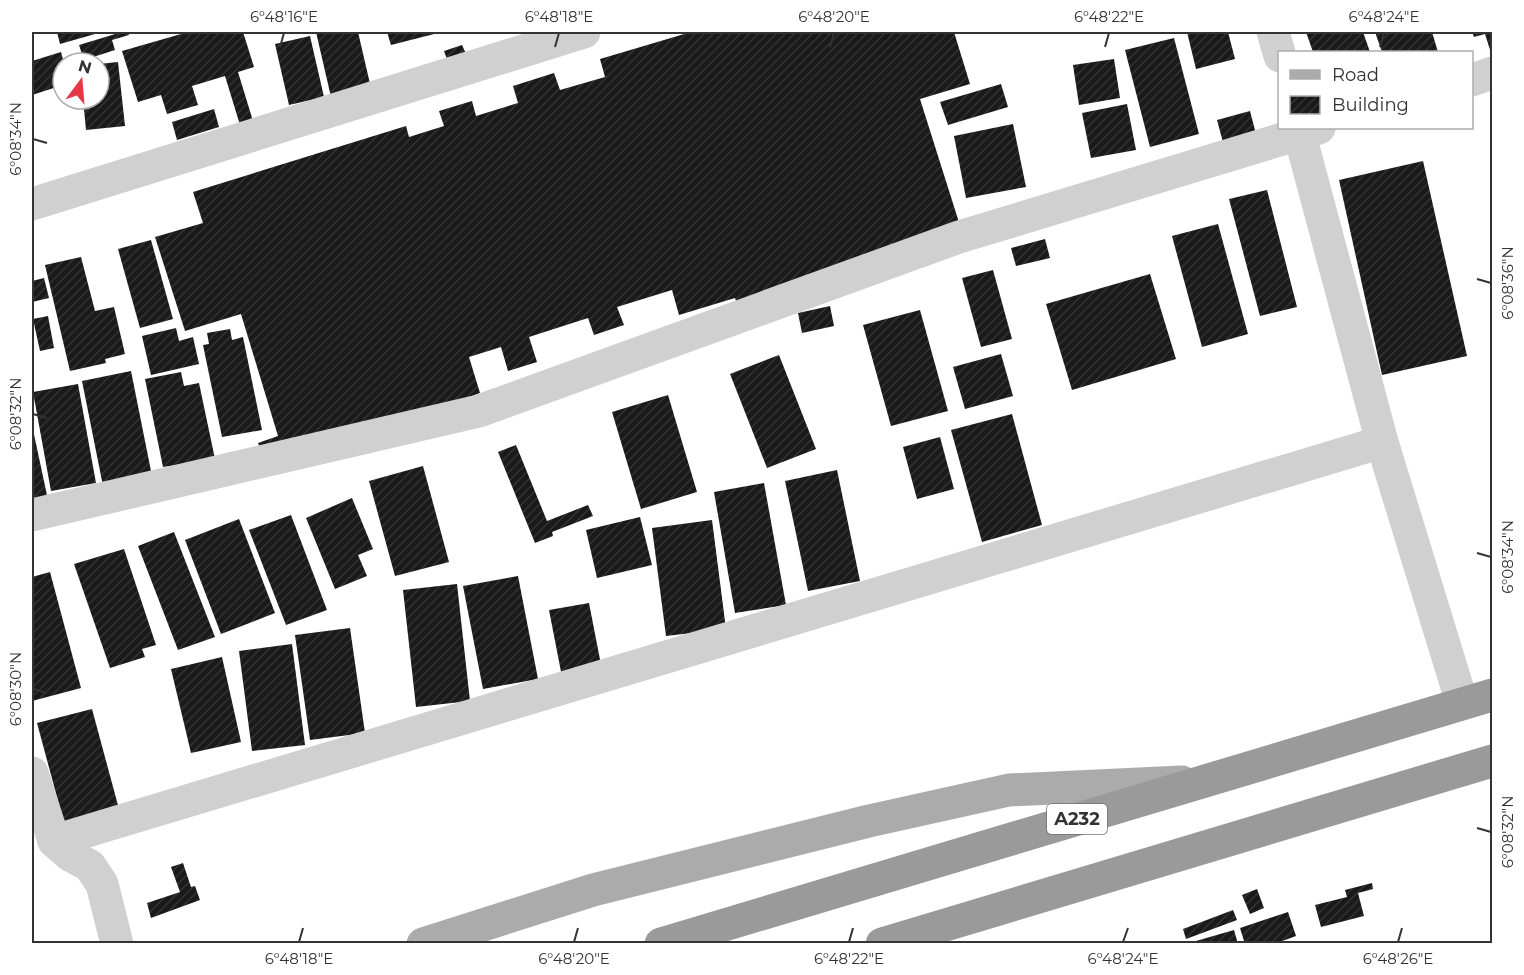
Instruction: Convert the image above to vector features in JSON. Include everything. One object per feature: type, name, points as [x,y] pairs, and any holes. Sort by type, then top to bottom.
[{"type":"highway","name":"A232","points":[[662,944],[1477,699]]},
{"type":"highway","points":[[882,944],[1492,761]]},
{"type":"main road","points":[[423,944],[593,890],[869,821],[1009,790],[1202,781]]},
{"type":"street","points":[[32,204],[584,32]]},
{"type":"street","points":[[1273,32],[1279,51]]},
{"type":"street","points":[[1473,80],[1492,74]]},
{"type":"street","points":[[32,515],[479,411],[959,237],[1305,130],[1382,442],[1477,699]]},
{"type":"street","points":[[54,841],[1382,442]]},
{"type":"street","points":[[32,773],[54,841],[70,855],[90,866],[102,884],[117,944]]},
{"type":"building","points":[[57,32],[102,32],[60,44]]},
{"type":"building","points":[[122,32],[128,32],[129,35],[112,40],[115,50],[111,51],[81,51],[79,45]]},
{"type":"building","points":[[188,32],[243,32],[254,67],[238,72],[253,121],[240,125],[225,76],[192,86],[198,105],[167,114],[161,95],[138,102],[122,51]]},
{"type":"building","points":[[316,32],[358,32],[371,88],[331,97]]},
{"type":"building","points":[[387,32],[442,32],[391,45]]},
{"type":"building","points":[[691,32],[954,32],[970,84],[920,99],[963,235],[737,304],[735,298],[679,315],[672,290],[617,307],[624,325],[594,335],[588,318],[529,337],[537,362],[508,371],[501,347],[469,357],[480,393],[268,472],[258,443],[278,436],[241,314],[185,331],[155,237],[203,223],[193,192],[406,126],[409,137],[444,126],[439,111],[472,101],[476,116],[518,103],[513,86],[554,73],[560,90],[605,77],[600,59]]},
{"type":"building","points":[[1187,32],[1228,32],[1235,59],[1196,69]]},
{"type":"building","points":[[1306,32],[1363,32],[1370,51],[1313,51]]},
{"type":"building","points":[[1375,32],[1432,32],[1438,51],[1382,51]]},
{"type":"building","points":[[1472,32],[1492,32],[1492,56],[1485,34],[1474,37]]},
{"type":"building","points":[[310,36],[324,97],[289,105],[275,44]]},
{"type":"building","points":[[1174,38],[1199,134],[1150,147],[1125,50]]},
{"type":"building","points":[[462,45],[468,58],[449,65],[444,51]]},
{"type":"building","points":[[51,55],[51,89],[32,95],[32,61]]},
{"type":"building","points":[[1114,59],[1120,98],[1079,105],[1073,65]]},
{"type":"building","points":[[118,62],[125,126],[86,130],[84,111],[111,111],[111,63]]},
{"type":"building","points":[[1001,84],[1008,107],[948,125],[940,102]]},
{"type":"building","points":[[1127,104],[1136,150],[1091,158],[1082,113]]},
{"type":"building","points":[[214,109],[219,127],[177,140],[172,122]]},
{"type":"building","points":[[1250,111],[1257,138],[1224,146],[1217,120]]},
{"type":"building","points":[[1013,124],[1026,187],[966,198],[954,136]]},
{"type":"building","points":[[1423,161],[1467,356],[1382,375],[1339,180]]},
{"type":"building","points":[[1267,190],[1297,307],[1260,316],[1229,199]]},
{"type":"building","points":[[1218,224],[1248,334],[1202,347],[1172,236]]},
{"type":"building","points":[[1045,239],[1050,258],[1016,266],[1011,248]]},
{"type":"building","points":[[151,240],[173,319],[140,328],[118,249]]},
{"type":"building","points":[[81,257],[95,311],[114,307],[125,354],[105,359],[106,363],[70,371],[45,265]]},
{"type":"building","points":[[993,270],[1012,339],[981,347],[962,278]]},
{"type":"building","points":[[1150,274],[1176,359],[1072,390],[1046,304]]},
{"type":"building","points":[[44,278],[49,298],[32,302],[32,281]]},
{"type":"building","points":[[830,306],[834,326],[802,333],[798,313]]},
{"type":"building","points":[[920,310],[948,411],[891,426],[863,325]]},
{"type":"building","points":[[48,316],[54,348],[40,351],[33,319]]},
{"type":"building","points":[[176,328],[179,341],[193,337],[199,364],[151,375],[142,336]]},
{"type":"building","points":[[230,329],[232,340],[243,337],[262,430],[222,437],[203,345],[209,344],[207,333]]},
{"type":"building","points":[[1001,354],[1013,396],[965,409],[953,367]]},
{"type":"building","points":[[779,355],[816,449],[767,468],[730,374]]},
{"type":"building","points":[[131,371],[152,476],[103,486],[82,381]]},
{"type":"building","points":[[181,372],[184,386],[199,383],[215,459],[163,467],[145,379]]},
{"type":"building","points":[[78,384],[96,483],[51,491],[33,392]]},
{"type":"building","points":[[668,395],[697,492],[641,509],[612,412]]},
{"type":"building","points":[[1012,414],[1042,525],[982,542],[951,430]]},
{"type":"building","points":[[32,425],[48,500],[32,504]]},
{"type":"building","points":[[940,437],[954,489],[917,499],[903,447]]},
{"type":"building","points":[[516,445],[547,521],[588,505],[593,516],[552,532],[553,536],[535,543],[498,452]]},
{"type":"building","points":[[423,466],[449,562],[395,576],[369,481]]},
{"type":"building","points":[[837,470],[860,581],[808,591],[785,481]]},
{"type":"building","points":[[764,483],[786,605],[735,613],[714,492]]},
{"type":"building","points":[[352,498],[373,549],[358,555],[367,576],[335,589],[306,518]]},
{"type":"building","points":[[291,515],[327,610],[286,625],[249,530]]},
{"type":"building","points":[[640,517],[652,565],[597,578],[586,530]]},
{"type":"building","points":[[239,519],[275,613],[221,634],[185,540]]},
{"type":"building","points":[[712,520],[726,629],[666,636],[652,528]]},
{"type":"building","points":[[174,532],[215,637],[178,650],[138,546]]},
{"type":"building","points":[[124,549],[156,645],[142,649],[145,657],[110,668],[74,564]]},
{"type":"building","points":[[50,572],[81,688],[32,701],[32,577]]},
{"type":"building","points":[[518,576],[538,679],[483,689],[463,586]]},
{"type":"building","points":[[457,584],[470,701],[416,707],[403,590]]},
{"type":"building","points":[[589,603],[603,675],[563,682],[549,610]]},
{"type":"building","points":[[350,628],[365,733],[310,740],[295,635]]},
{"type":"building","points":[[292,644],[305,745],[252,751],[239,651]]},
{"type":"building","points":[[222,657],[241,742],[191,753],[171,669]]},
{"type":"building","points":[[92,709],[119,809],[64,823],[37,723]]},
{"type":"building","points":[[183,863],[191,887],[195,886],[200,900],[151,918],[147,903],[180,892],[171,867]]},
{"type":"building","points":[[1372,883],[1373,889],[1358,893],[1364,916],[1321,927],[1315,905],[1347,897],[1345,890]]},
{"type":"building","points":[[1257,889],[1264,908],[1250,914],[1242,895]]},
{"type":"building","points":[[1233,910],[1237,920],[1186,939],[1183,929]]},
{"type":"building","points":[[1288,912],[1296,936],[1274,944],[1245,944],[1240,928]]},
{"type":"building","points":[[1234,930],[1238,944],[1189,944],[1189,943]]}]
